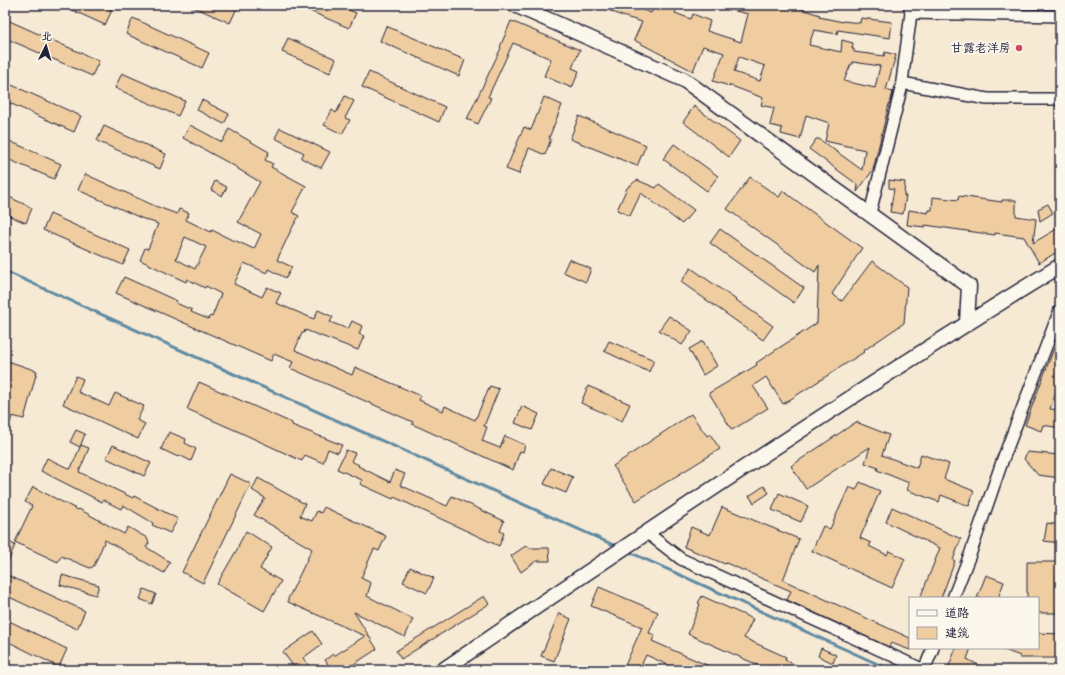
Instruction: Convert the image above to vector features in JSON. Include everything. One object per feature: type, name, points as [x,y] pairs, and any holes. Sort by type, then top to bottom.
[{"type":"street","points":[[515,5],[684,80],[969,286],[966,323]]},
{"type":"street","points":[[870,214],[902,83],[910,9],[1060,16]]},
{"type":"street","points":[[902,83],[987,98],[1060,99]]},
{"type":"street","points":[[443,670],[646,532],[966,323],[1060,266]]},
{"type":"street","points":[[953,597],[971,552],[1003,459],[1060,310]]},
{"type":"street","points":[[646,532],[681,560],[924,670],[933,649]]},
{"type":"building","points":[[61,5],[102,5],[112,10],[105,25]]},
{"type":"building","points":[[189,5],[231,5],[237,8],[230,23]]},
{"type":"building","points":[[296,5],[337,5],[356,13],[349,28]]},
{"type":"building","points":[[597,5],[629,5],[651,13],[655,5],[669,5],[677,8],[675,13],[691,19],[693,14],[710,21],[707,31],[741,42],[748,14],[723,8],[724,5],[789,5],[820,15],[819,17],[843,22],[860,23],[861,18],[892,22],[890,38],[838,30],[837,34],[814,30],[809,45],[841,52],[842,40],[853,43],[852,49],[854,49],[854,52],[884,56],[885,52],[896,55],[886,90],[893,92],[873,170],[857,192],[858,185],[809,149],[816,139],[819,139],[862,170],[865,150],[825,141],[829,123],[806,115],[800,139],[781,134],[782,128],[770,125],[774,108],[761,105],[763,98],[729,85],[713,81],[724,53],[703,46],[693,71],[634,40],[642,22],[622,16]],"holes":[[[739,57],[765,66],[760,81],[734,72]],[[853,62],[880,66],[875,88],[844,81]]]},
{"type":"building","points":[[133,18],[209,53],[202,68],[126,34]]},
{"type":"building","points":[[5,19],[99,61],[92,76],[5,38]]},
{"type":"building","points":[[511,21],[580,50],[572,68],[579,71],[572,88],[544,76],[551,59],[513,43],[488,97],[491,98],[478,124],[467,119],[501,48],[500,47]]},
{"type":"building","points":[[386,26],[465,60],[459,76],[380,41]]},
{"type":"building","points":[[288,38],[336,59],[330,73],[282,52]]},
{"type":"building","points":[[369,72],[445,107],[439,122],[362,87]]},
{"type":"building","points":[[122,73],[185,101],[178,116],[115,88]]},
{"type":"building","points":[[5,82],[81,116],[74,132],[5,101]]},
{"type":"building","points":[[345,96],[354,101],[345,118],[350,120],[342,134],[324,125],[332,110],[336,113]]},
{"type":"building","points":[[544,97],[562,105],[549,138],[551,139],[545,155],[529,148],[519,174],[506,169],[524,127],[531,130]]},
{"type":"building","points":[[202,100],[229,114],[224,124],[197,110]]},
{"type":"building","points":[[694,106],[740,141],[729,157],[683,122]]},
{"type":"building","points":[[579,116],[646,145],[637,166],[570,139]]},
{"type":"building","points":[[190,125],[222,142],[229,129],[269,152],[265,160],[273,164],[271,167],[306,186],[292,212],[299,216],[277,260],[292,267],[286,278],[268,269],[267,273],[244,263],[234,284],[262,297],[267,287],[281,293],[276,303],[314,319],[318,310],[333,317],[330,322],[348,329],[352,321],[362,326],[359,334],[364,336],[358,350],[305,330],[304,333],[302,333],[295,350],[352,375],[355,367],[421,396],[419,400],[443,411],[445,406],[475,420],[490,386],[499,389],[484,426],[487,427],[482,441],[500,448],[505,436],[525,445],[523,452],[520,451],[513,470],[412,424],[413,422],[290,368],[293,362],[274,354],[271,361],[116,293],[124,277],[177,301],[176,303],[192,310],[191,312],[208,319],[210,316],[212,317],[221,294],[206,286],[205,288],[187,279],[186,282],[140,260],[145,248],[148,249],[158,224],[78,190],[85,174],[155,206],[177,214],[179,209],[189,213],[186,220],[211,232],[212,230],[254,249],[261,234],[238,222],[260,182],[238,168],[183,138]],"holes":[[[185,237],[206,247],[195,269],[176,259]]]},
{"type":"building","points":[[104,126],[166,154],[160,169],[97,141]]},
{"type":"building","points":[[280,128],[330,152],[321,168],[301,158],[304,153],[275,138]]},
{"type":"building","points":[[5,139],[61,164],[54,179],[5,158]]},
{"type":"building","points":[[674,144],[718,176],[707,191],[663,159]]},
{"type":"building","points":[[750,177],[779,197],[783,191],[862,248],[832,294],[842,301],[872,261],[907,287],[904,323],[863,351],[864,352],[783,404],[766,377],[753,386],[768,408],[732,430],[709,393],[757,365],[756,363],[817,323],[819,265],[815,272],[727,209]]},
{"type":"building","points":[[637,180],[656,188],[659,184],[694,210],[682,224],[641,193],[630,216],[617,210],[627,188]]},
{"type":"building","points":[[889,180],[905,182],[904,196],[906,196],[903,214],[890,212],[894,189],[889,188]]},
{"type":"building","points":[[215,181],[227,187],[222,196],[211,190]]},
{"type":"building","points":[[5,195],[32,208],[26,223],[5,214]]},
{"type":"building","points":[[959,196],[1002,202],[1002,200],[1016,200],[1016,216],[1036,219],[1033,243],[1060,227],[1060,250],[1039,263],[1024,237],[995,233],[995,235],[925,225],[925,227],[907,225],[909,210],[928,213],[929,210],[932,210],[933,197],[958,200]]},
{"type":"building","points":[[1048,204],[1053,213],[1040,221],[1038,209]]},
{"type":"building","points":[[50,214],[130,250],[123,265],[43,230]]},
{"type":"building","points":[[720,229],[804,288],[794,303],[710,243]]},
{"type":"building","points":[[569,259],[591,269],[586,282],[563,272]]},
{"type":"building","points":[[691,268],[773,326],[763,340],[681,282]]},
{"type":"building","points":[[669,316],[692,331],[682,345],[659,330]]},
{"type":"building","points":[[1059,335],[1060,380],[1050,409],[1060,410],[1060,428],[1043,425],[1041,431],[1025,425]]},
{"type":"building","points":[[609,341],[654,360],[649,372],[604,351]]},
{"type":"building","points":[[703,341],[717,366],[703,375],[689,349]]},
{"type":"building","points":[[5,360],[37,371],[24,419],[12,416],[7,433],[5,433]]},
{"type":"building","points":[[76,376],[83,379],[78,392],[109,406],[115,393],[144,406],[137,420],[145,424],[138,439],[63,404]]},
{"type":"building","points":[[199,382],[292,423],[292,425],[342,445],[338,453],[328,449],[323,463],[305,455],[302,461],[187,409]]},
{"type":"building","points":[[588,386],[630,404],[622,421],[581,403]]},
{"type":"building","points":[[522,406],[539,414],[532,430],[515,423]]},
{"type":"building","points":[[691,414],[707,436],[710,434],[720,449],[636,501],[613,466]]},
{"type":"building","points":[[856,422],[889,435],[882,455],[917,468],[921,454],[949,464],[944,479],[974,491],[969,506],[941,495],[939,502],[907,490],[909,483],[877,470],[878,468],[865,463],[870,447],[806,489],[791,466]]},
{"type":"building","points":[[76,430],[85,434],[80,447],[70,442]]},
{"type":"building","points":[[169,432],[186,439],[185,443],[196,449],[191,461],[161,449]]},
{"type":"building","points":[[81,445],[89,448],[79,472],[133,498],[134,496],[178,519],[170,533],[152,525],[153,523],[123,505],[121,509],[103,500],[102,502],[41,471],[47,458],[70,469]]},
{"type":"building","points":[[113,445],[151,463],[144,476],[106,458]]},
{"type":"building","points":[[346,450],[355,453],[351,461],[390,482],[395,470],[405,474],[400,485],[447,506],[452,496],[504,521],[500,531],[504,533],[499,546],[394,497],[393,499],[360,484],[362,480],[337,469]]},
{"type":"building","points":[[1027,452],[1060,455],[1060,478],[1038,475],[1024,459]]},
{"type":"building","points":[[551,468],[573,477],[566,493],[544,484]]},
{"type":"building","points":[[230,474],[251,484],[203,583],[182,572]]},
{"type":"building","points":[[258,478],[305,504],[300,516],[312,521],[317,511],[321,513],[324,507],[386,536],[379,551],[374,549],[361,578],[371,583],[367,596],[413,619],[405,637],[354,612],[377,649],[345,670],[332,670],[325,660],[333,654],[334,656],[365,636],[288,602],[288,599],[312,549],[254,515],[265,498],[252,490]]},
{"type":"building","points":[[860,482],[880,491],[860,538],[871,543],[869,546],[887,555],[889,551],[905,559],[892,588],[812,551],[823,526],[830,529],[849,487],[856,490]]},
{"type":"building","points":[[764,486],[769,493],[754,503],[749,496]]},
{"type":"building","points":[[33,487],[78,510],[79,509],[124,534],[128,527],[147,538],[149,543],[146,547],[170,562],[164,573],[105,540],[94,566],[90,568],[61,556],[58,562],[15,542],[32,506],[25,502]]},
{"type":"building","points":[[779,493],[808,506],[801,522],[772,510]]},
{"type":"building","points":[[722,507],[799,539],[783,580],[909,638],[910,650],[891,643],[889,647],[787,600],[791,591],[684,547],[691,527],[710,535]]},
{"type":"building","points":[[892,507],[961,539],[953,560],[955,561],[941,597],[920,597],[940,548],[886,522]]},
{"type":"building","points":[[1047,523],[1060,525],[1060,543],[1044,541]]},
{"type":"building","points":[[246,531],[272,547],[260,569],[281,581],[264,611],[217,584]]},
{"type":"building","points":[[5,540],[15,545],[5,569]]},
{"type":"building","points":[[527,545],[529,548],[549,548],[550,561],[536,561],[521,572],[511,556]]},
{"type":"building","points":[[1027,562],[1060,562],[1060,613],[1039,613],[1039,597],[1027,597]]},
{"type":"building","points":[[410,567],[434,578],[427,593],[403,582]]},
{"type":"building","points":[[5,574],[85,611],[77,629],[5,595]]},
{"type":"building","points":[[62,575],[99,585],[96,595],[60,585]]},
{"type":"building","points":[[986,575],[1004,582],[998,597],[977,597]]},
{"type":"building","points":[[599,587],[658,612],[649,633],[655,635],[652,641],[718,670],[679,670],[646,655],[639,670],[623,670],[642,627],[591,606]]},
{"type":"building","points":[[144,589],[156,594],[152,604],[140,599]]},
{"type":"building","points":[[484,596],[489,604],[401,659],[396,651]]},
{"type":"building","points":[[702,596],[753,619],[744,638],[786,657],[785,660],[807,670],[769,670],[688,634],[700,604],[698,603]]},
{"type":"building","points":[[559,613],[571,619],[554,661],[541,656]]},
{"type":"building","points":[[5,619],[67,649],[59,667],[5,640]]},
{"type":"building","points":[[313,631],[322,644],[303,658],[312,670],[296,670],[283,652]]},
{"type":"building","points":[[1039,633],[1060,634],[1060,658],[1020,658],[1020,656],[1002,649],[1039,649]]},
{"type":"building","points":[[821,648],[836,655],[833,663],[818,656]]},
{"type":"building","points":[[956,649],[971,649],[967,659],[988,670],[951,670],[949,666]]},
{"type":"waterway","points":[[5,271],[618,547]]},
{"type":"waterway","points":[[627,551],[891,670]]},
{"type":"place","name":"甘露老洋房","points":[[1019,48]]}]
